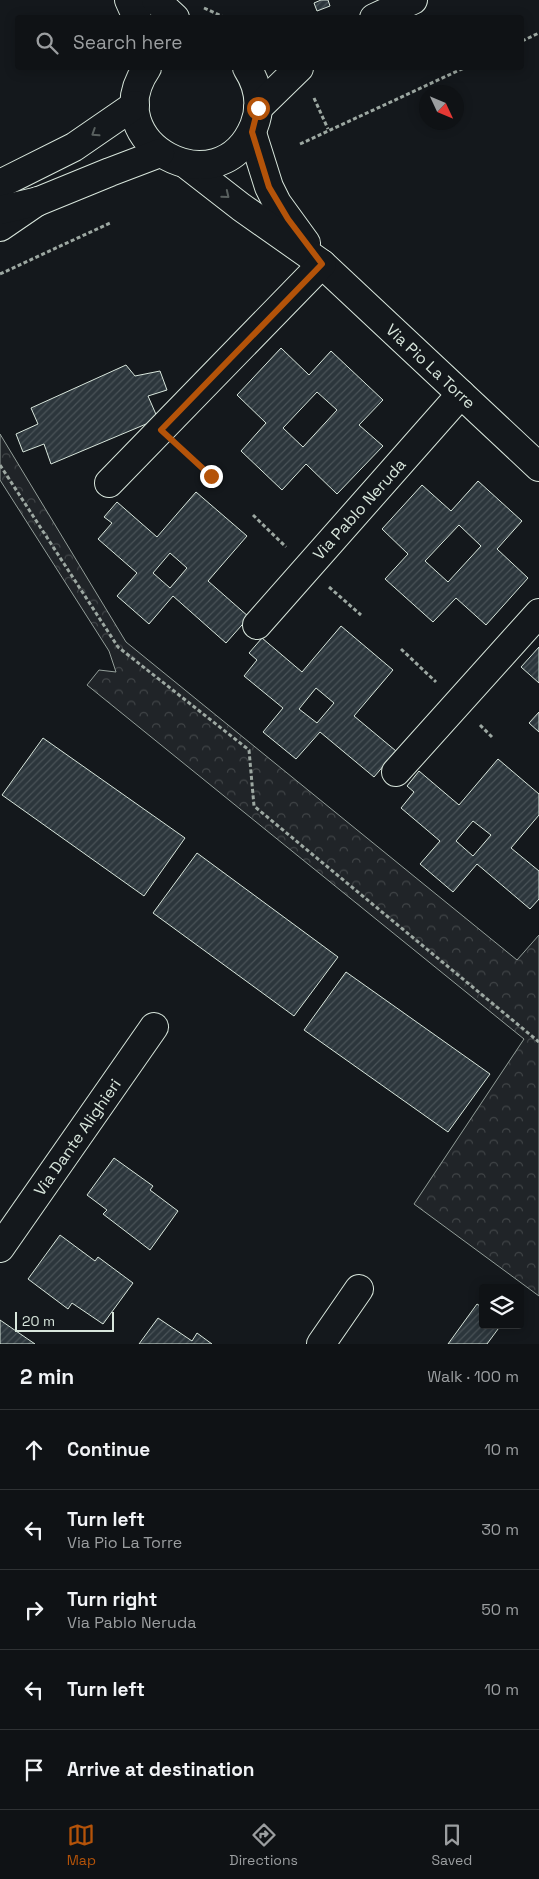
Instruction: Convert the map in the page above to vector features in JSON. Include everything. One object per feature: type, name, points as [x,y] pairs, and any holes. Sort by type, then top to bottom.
[{"type":"street","points":[[129,0],[136,15]]},
{"type":"street","points":[[156,0],[173,15]]},
{"type":"street","points":[[380,15],[413,0]]},
{"type":"street","name":"Via Pio La Torre","points":[[248,70],[256,86],[255,120],[269,187],[277,203],[322,264]]},
{"type":"street","points":[[141,80],[139,126],[145,138],[160,153],[175,161],[187,165],[208,164],[225,158],[241,147],[255,120],[297,70]]},
{"type":"street","points":[[0,184],[74,147],[141,80]]},
{"type":"street","points":[[0,210],[39,201],[160,153]]},
{"type":"street","name":"Via Pio La Torre","points":[[187,165],[241,207],[322,264],[539,467]]},
{"type":"street","points":[[0,227],[39,201]]},
{"type":"street","points":[[109,483],[322,264]]},
{"type":"street","name":"Via Pablo Neruda","points":[[257,625],[461,394]]},
{"type":"street","points":[[396,772],[539,613]]},
{"type":"street","name":"Via Dante Alighieri","points":[[0,1248],[154,1027]]},
{"type":"street","points":[[321,1344],[359,1289]]},
{"type":"path","points":[[200,6],[218,15]]},
{"type":"path","points":[[524,40],[539,34]]},
{"type":"path","points":[[300,144],[460,70]]},
{"type":"path","points":[[0,274],[110,223]]},
{"type":"path","points":[[161,430],[211,476]]},
{"type":"path","points":[[0,465],[118,647],[249,750],[254,806],[539,1042]]},
{"type":"green space","points":[[0,434],[126,642],[517,960],[539,935],[539,1296],[414,1204],[524,1039],[87,685],[99,670],[116,672],[109,651],[0,480]]},
{"type":"building","points":[[328,0],[330,6],[317,11],[314,3]]},
{"type":"building","points":[[281,348],[309,375],[331,351],[383,400],[359,425],[383,446],[337,494],[306,464],[282,490],[241,451],[266,423],[237,395]],"holes":[[[317,392],[337,410],[303,447],[283,428]]]},
{"type":"building","points":[[126,365],[135,376],[160,371],[167,390],[148,396],[158,419],[51,464],[44,444],[23,452],[16,434],[38,424],[31,408]]},
{"type":"building","points":[[478,481],[522,521],[497,549],[528,578],[486,625],[456,598],[433,622],[385,579],[408,554],[382,529],[422,485],[451,511]],"holes":[[[459,525],[481,546],[448,582],[425,561]]]},
{"type":"building","points":[[196,492],[247,536],[208,581],[249,617],[226,643],[173,596],[149,624],[117,596],[137,573],[98,539],[112,523],[104,517],[117,502],[157,537]],"holes":[[[170,553],[187,568],[170,588],[153,573]]]},
{"type":"building","points":[[341,626],[393,670],[354,716],[396,751],[374,777],[320,732],[296,759],[263,732],[283,708],[244,676],[257,660],[249,653],[262,638],[302,672]],"holes":[[[316,688],[334,703],[317,723],[299,709]]]},
{"type":"building","points":[[539,647],[539,683],[521,667]]},
{"type":"building","points":[[539,712],[539,732],[529,723]]},
{"type":"building","points":[[43,738],[185,838],[144,896],[2,795]]},
{"type":"building","points":[[498,759],[539,794],[539,815],[511,848],[539,871],[539,899],[530,909],[477,864],[453,892],[420,864],[440,841],[401,808],[414,792],[407,786],[419,771],[459,805]],"holes":[[[473,821],[491,835],[473,856],[456,841]]]},
{"type":"building","points":[[197,853],[338,957],[294,1016],[153,913]]},
{"type":"building","points":[[346,972],[490,1074],[448,1132],[304,1030]]},
{"type":"building","points":[[114,1158],[153,1186],[150,1190],[178,1211],[150,1250],[103,1214],[107,1210],[87,1195]]},
{"type":"building","points":[[60,1235],[95,1261],[98,1257],[133,1283],[103,1324],[72,1303],[68,1309],[28,1279]]},
{"type":"building","points":[[477,1304],[479,1305],[479,1329],[498,1329],[487,1344],[448,1344]]},
{"type":"building","points":[[158,1318],[192,1341],[197,1333],[212,1344],[139,1344]]},
{"type":"building","points":[[0,1320],[35,1344],[0,1344]]},
{"type":"route","points":[[211,476],[161,430],[322,264],[288,219],[269,187],[252,132],[258,108]]}]
